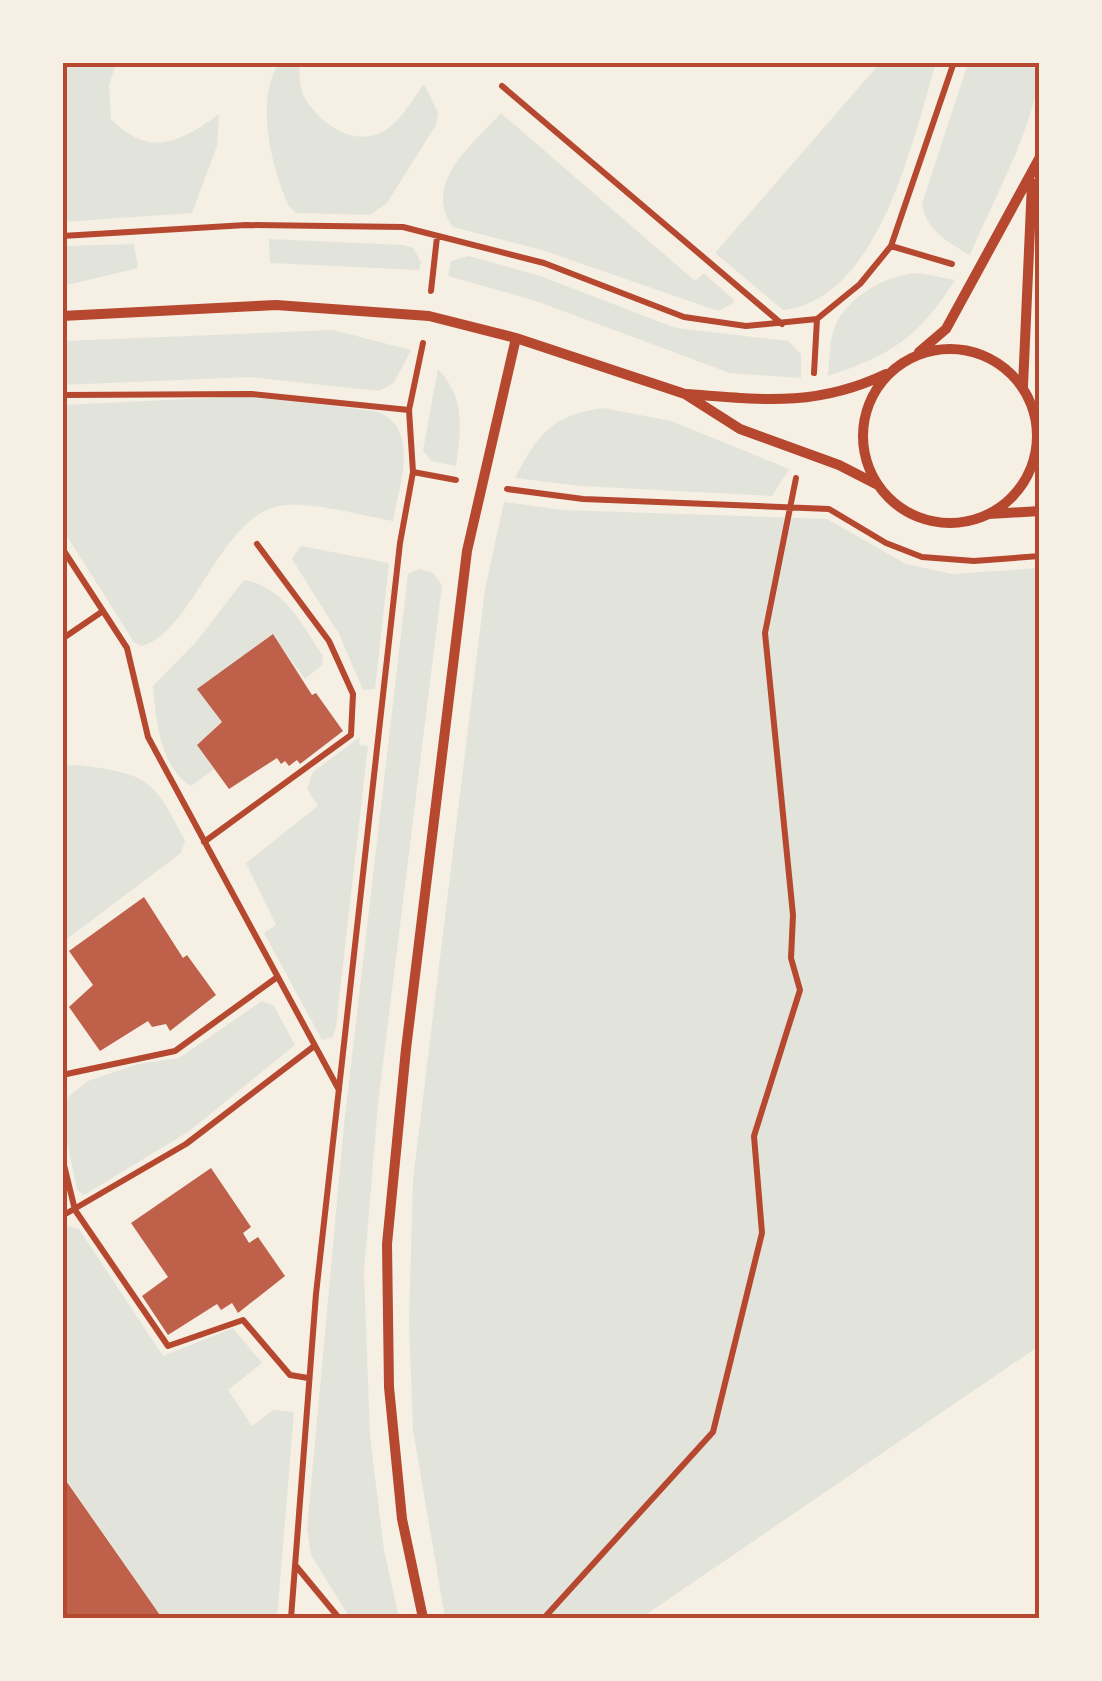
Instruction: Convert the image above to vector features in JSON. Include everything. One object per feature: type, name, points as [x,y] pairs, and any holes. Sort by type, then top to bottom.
[{"type":"street","points":[[685,394],[812,400],[854,389],[914,356],[946,329],[1032,178],[1040,157]]},
{"type":"street","points":[[1023,388],[1032,178]]},
{"type":"street","points":[[62,316],[276,305],[429,316],[516,338],[685,394],[740,429],[839,465],[878,484],[916,516],[952,522],[988,514],[1040,511]]},
{"type":"street","points":[[423,1618],[402,1519],[393,1425],[387,1244],[406,1048],[462,590],[481,486],[516,338]]},
{"type":"street","points":[[914,356],[938,350],[974,353],[1006,369],[1036,411],[1034,458],[1025,481],[988,514]]},
{"type":"street","points":[[878,484],[865,450],[866,414],[875,390],[891,371]]},
{"type":"path","points":[[62,236],[246,225],[403,227],[544,263],[684,318],[746,326],[818,319],[860,284],[891,246],[954,62]]},
{"type":"path","points":[[502,86],[782,324]]},
{"type":"path","points":[[291,1618],[308,1378],[400,543],[412,472],[409,410],[429,316],[437,237]]},
{"type":"path","points":[[62,395],[252,394],[409,410]]},
{"type":"path","points":[[412,472],[481,486],[583,499],[829,509],[886,543],[922,557],[974,562],[1040,556]]},
{"type":"path","points":[[544,1618],[714,1432],[762,1233],[754,1136],[800,990],[791,958],[793,915],[765,633],[790,508]]},
{"type":"path","points":[[204,842],[351,735],[352,694],[329,641],[257,544]]},
{"type":"path","points":[[62,548],[127,648],[148,737],[340,1091]]},
{"type":"path","points":[[62,639],[103,611]]},
{"type":"path","points":[[62,1076],[175,1051],[276,978]]},
{"type":"path","points":[[62,1216],[186,1144],[313,1047]]},
{"type":"path","points":[[62,1157],[75,1210],[168,1346],[242,1320],[290,1375],[308,1378]]},
{"type":"path","points":[[296,1565],[339,1618]]},
{"type":"shaded area","points":[[69,63],[116,63],[109,86],[111,119],[138,139],[178,139],[219,114],[217,146],[192,213],[63,222],[62,67]]},
{"type":"shaded area","points":[[279,63],[299,63],[302,90],[317,114],[336,129],[359,137],[389,128],[424,84],[438,113],[436,125],[387,203],[370,215],[296,213],[289,206],[276,173],[268,134],[268,95]]},
{"type":"shaded area","points":[[880,63],[936,63],[903,171],[868,247],[845,278],[816,300],[783,310],[715,253]]},
{"type":"shaded area","points":[[968,63],[1040,63],[1038,84],[1023,133],[970,255],[933,229],[922,204]]},
{"type":"shaded area","points":[[501,113],[695,281],[704,273],[733,303],[718,311],[542,250],[453,227],[445,211],[443,195],[447,180],[466,151]]},
{"type":"shaded area","points":[[269,239],[403,245],[413,248],[421,262],[419,270],[270,263]]},
{"type":"shaded area","points":[[134,244],[138,268],[63,286],[63,246]]},
{"type":"shaded area","points":[[469,256],[540,276],[676,328],[788,341],[801,354],[801,378],[730,373],[533,300],[448,276],[451,261]]},
{"type":"shaded area","points":[[919,273],[955,280],[929,316],[902,342],[828,376],[833,333],[845,310],[873,287]]},
{"type":"shaded area","points":[[333,330],[411,350],[394,383],[379,391],[249,377],[63,385],[63,341]]},
{"type":"shaded area","points":[[438,369],[457,403],[460,427],[456,466],[431,461],[423,450]]},
{"type":"shaded area","points":[[252,396],[375,411],[390,419],[403,443],[404,458],[393,521],[304,505],[279,506],[258,515],[223,552],[177,619],[160,636],[142,646],[134,642],[63,530],[62,405]]},
{"type":"shaded area","points":[[603,408],[671,421],[789,469],[772,496],[581,486],[515,478],[548,429],[571,416]]},
{"type":"shaded area","points":[[504,502],[563,510],[827,519],[906,564],[952,574],[1039,568],[1039,1346],[641,1618],[445,1618],[413,1430],[409,1322],[413,1180],[485,589]]},
{"type":"shaded area","points":[[301,546],[389,563],[375,689],[363,690],[339,634],[292,559]]},
{"type":"shaded area","points":[[419,569],[433,573],[442,585],[378,1104],[364,1272],[370,1436],[384,1550],[399,1618],[350,1618],[311,1555],[307,1529],[344,1125],[408,574]]},
{"type":"shaded area","points":[[244,580],[270,590],[291,609],[323,656],[322,665],[305,679],[272,635],[198,689],[222,722],[197,745],[214,769],[191,786],[166,755],[153,686],[196,642]]},
{"type":"shaded area","points":[[360,737],[359,745],[368,746],[336,1026],[333,1037],[322,1040],[264,933],[276,925],[246,863],[318,806],[307,789],[313,772]]},
{"type":"shaded area","points":[[63,766],[118,771],[145,782],[165,804],[185,841],[181,853],[63,942]]},
{"type":"shaded area","points":[[262,1001],[274,1006],[295,1045],[188,1132],[84,1195],[77,1190],[63,1122],[63,1101],[88,1081],[138,1064],[179,1058]]},
{"type":"shaded area","points":[[62,1225],[79,1229],[163,1356],[233,1328],[262,1363],[228,1390],[252,1426],[273,1410],[294,1412],[277,1618],[162,1618],[63,1475]]},
{"type":"building","points":[[273,634],[312,695],[316,693],[343,731],[300,764],[297,760],[289,766],[285,761],[281,764],[277,758],[229,789],[197,745],[222,722],[197,689]]},
{"type":"building","points":[[144,897],[183,958],[187,955],[216,995],[170,1031],[166,1024],[152,1027],[148,1021],[100,1051],[69,1007],[93,985],[69,951]]},
{"type":"building","points":[[211,1168],[251,1227],[243,1233],[249,1243],[258,1237],[285,1276],[238,1313],[232,1303],[221,1310],[217,1304],[168,1335],[142,1296],[168,1277],[131,1223]]},
{"type":"building","points":[[62,1475],[162,1618],[62,1616]]}]
